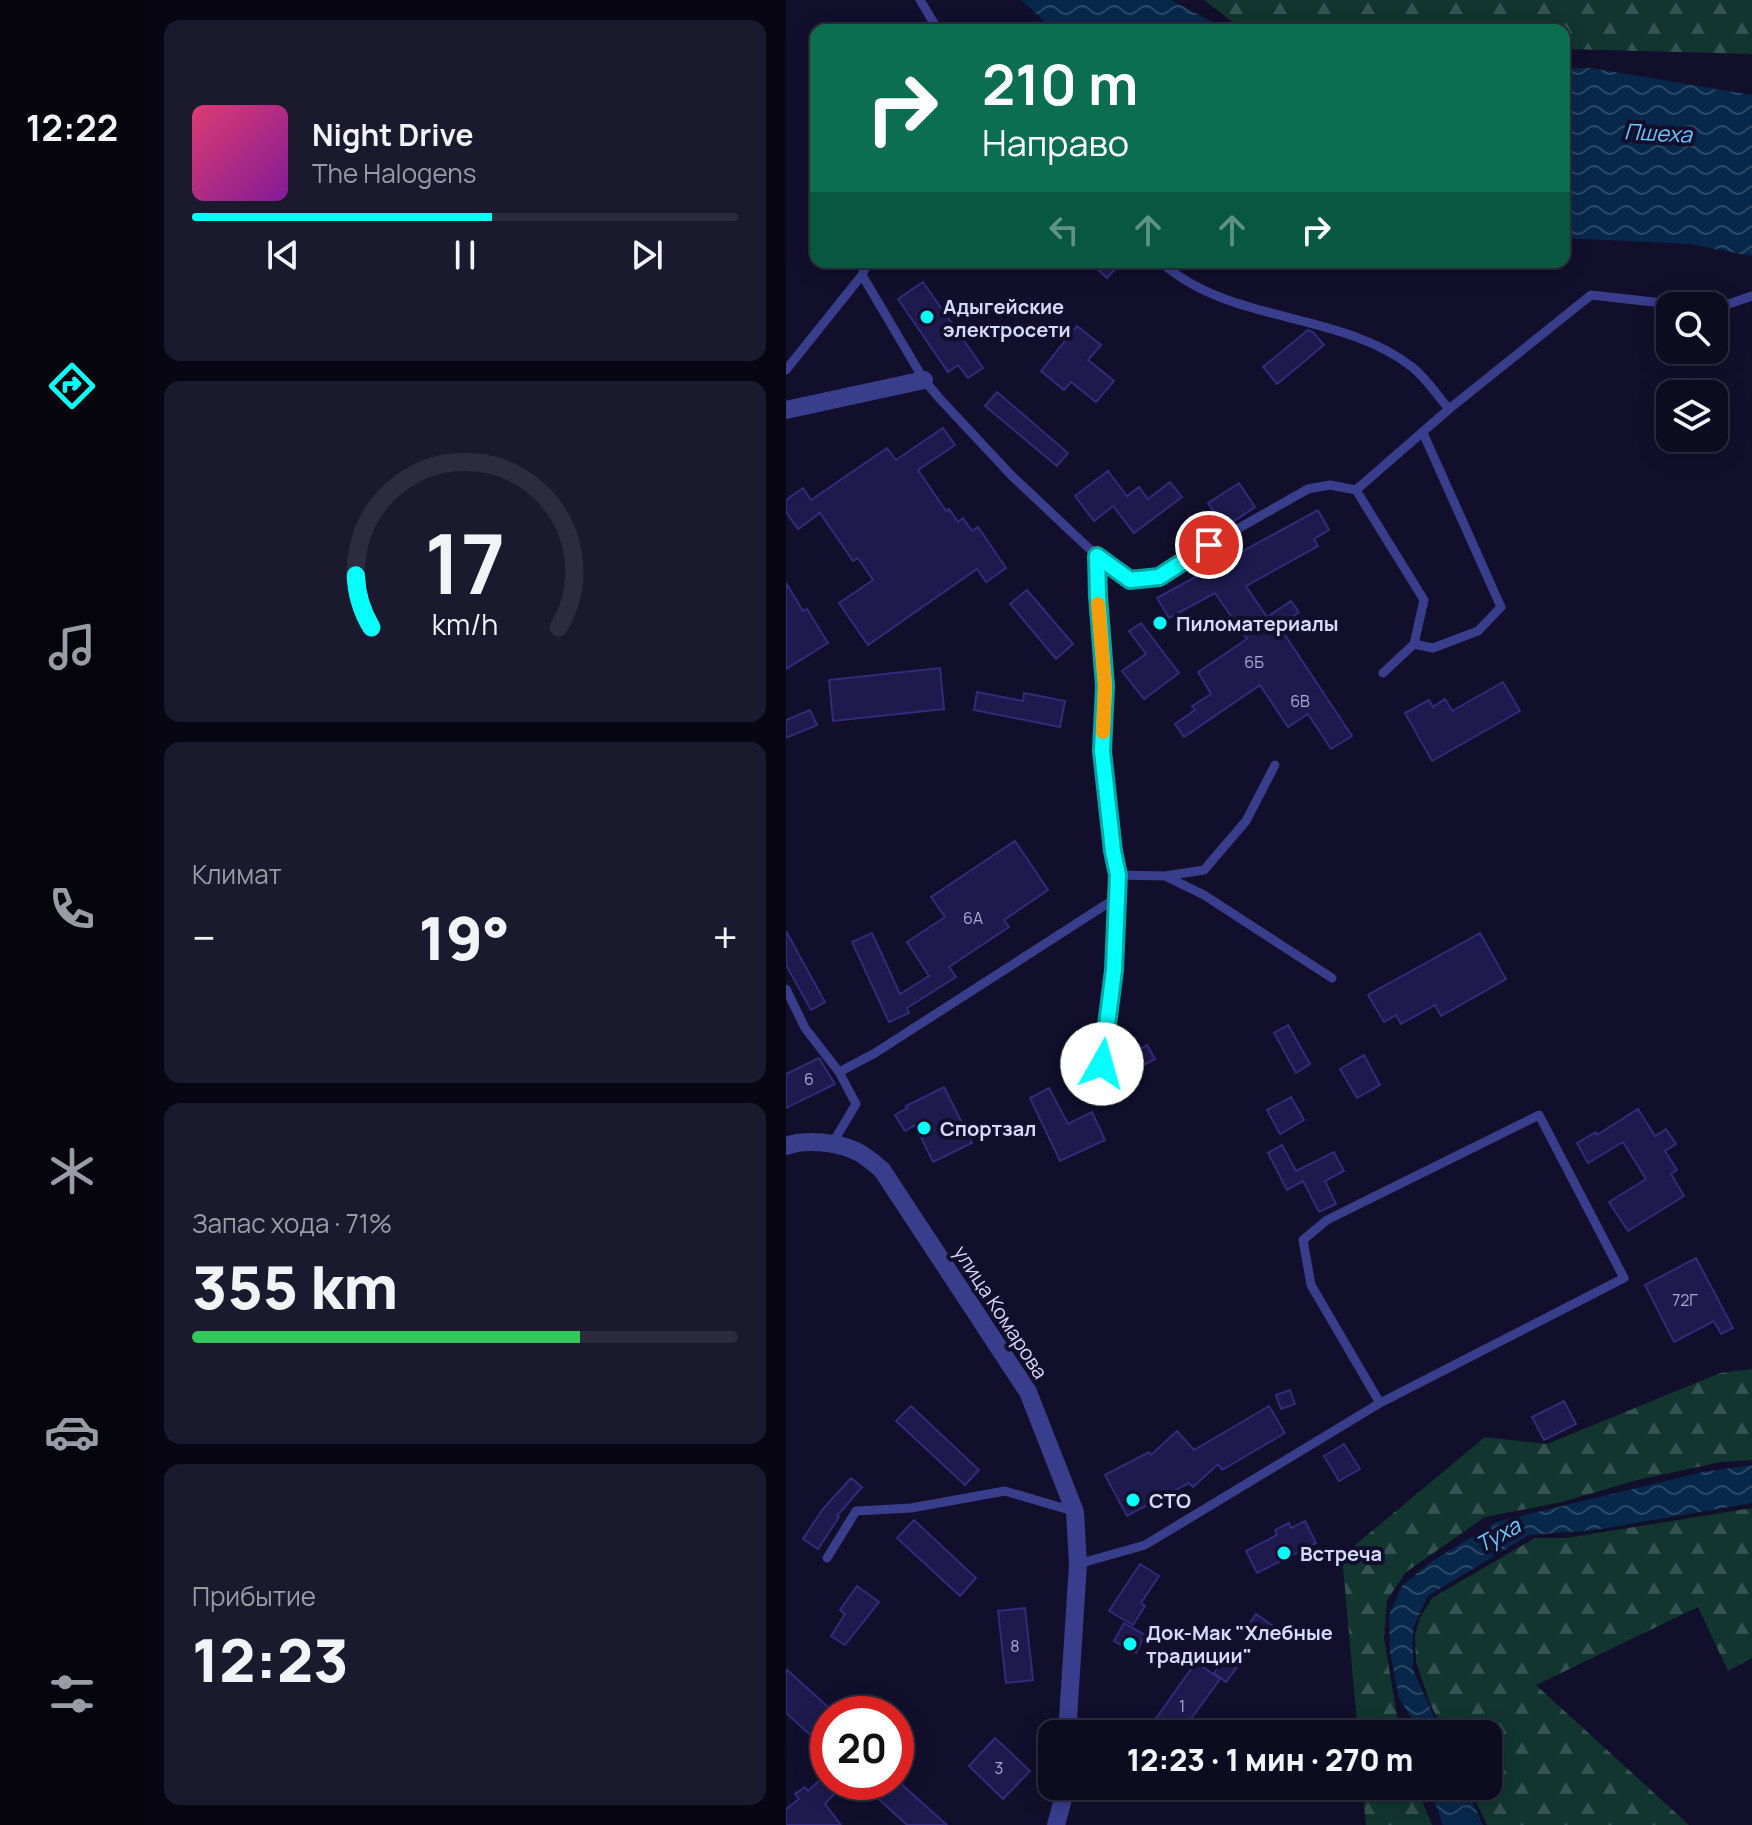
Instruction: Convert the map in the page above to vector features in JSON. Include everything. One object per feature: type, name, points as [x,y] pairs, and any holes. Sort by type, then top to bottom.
[{"type":"street","points":[[786,410],[924,380]]},
{"type":"street","points":[[786,1146],[793,1143],[832,1144]]},
{"type":"street","name":"улица Комарова","points":[[832,1144],[858,1151],[882,1170],[1028,1392],[1075,1512],[1078,1564],[1068,1720]]},
{"type":"street","points":[[1056,1825],[1062,1800]]},
{"type":"lane","points":[[920,0],[934,24]]},
{"type":"lane","points":[[786,370],[865,268]]},
{"type":"lane","points":[[1170,268],[1209,293],[1368,342],[1412,367],[1449,409]]},
{"type":"lane","points":[[862,275],[924,380],[1012,476],[1097,556],[1130,580],[1159,577],[1308,489],[1330,485],[1356,490],[1424,600],[1414,644],[1383,673]]},
{"type":"lane","points":[[1356,490],[1449,409],[1591,295],[1656,302]]},
{"type":"lane","points":[[1728,304],[1752,296]]},
{"type":"lane","points":[[1414,644],[1433,648],[1478,631],[1501,607],[1423,433]]},
{"type":"lane","points":[[1097,556],[1105,686],[1102,751],[1118,875],[1114,970],[1102,1064]]},
{"type":"lane","points":[[1118,875],[1165,876],[1204,870],[1246,821],[1275,765]]},
{"type":"lane","points":[[1165,876],[1204,895],[1332,978]]},
{"type":"lane","points":[[839,1072],[875,1053],[1116,898]]},
{"type":"lane","points":[[786,989],[805,1028],[839,1072],[856,1104],[832,1144]]},
{"type":"lane","points":[[1078,1564],[1145,1545],[1380,1403],[1624,1278],[1539,1115],[1327,1220],[1303,1240],[1311,1285],[1380,1403]]},
{"type":"lane","points":[[827,1558],[856,1511],[911,1508],[1005,1491],[1075,1512]]},
{"type":"green space","points":[[1204,0],[1752,0],[1752,54],[1570,49],[1570,24],[1235,24]]},
{"type":"green space","points":[[1752,1369],[1752,1460],[1721,1462],[1637,1480],[1562,1502],[1485,1517],[1406,1572],[1387,1600],[1384,1638],[1398,1720],[1357,1720],[1342,1556],[1485,1437],[1547,1444],[1720,1373]]},
{"type":"green space","points":[[1752,1508],[1752,1658],[1728,1671],[1698,1607],[1536,1685],[1689,1825],[1487,1825],[1475,1800],[1502,1800],[1502,1720],[1438,1720],[1431,1706],[1416,1662],[1415,1635],[1420,1618],[1432,1598],[1535,1538],[1566,1538]]},
{"type":"green space","points":[[1363,1800],[1422,1800],[1432,1825],[1366,1825]]},
{"type":"water","points":[[1021,0],[1171,0],[1217,24],[1045,24]]},
{"type":"water","name":"Пшеха","points":[[1570,68],[1591,68],[1752,95],[1752,256],[1689,244],[1570,238]]},
{"type":"water","name":"Туха","points":[[1752,1465],[1752,1503],[1595,1530],[1529,1535],[1428,1596],[1413,1628],[1413,1670],[1436,1720],[1412,1720],[1399,1698],[1390,1652],[1389,1615],[1402,1586],[1428,1564],[1496,1522],[1703,1472]]},
{"type":"water","points":[[1434,1800],[1471,1800],[1483,1825],[1443,1825]]},
{"type":"building","points":[[1096,268],[1116,268],[1107,278]]},
{"type":"building","points":[[923,282],[983,368],[968,378],[958,365],[948,372],[898,299]]},
{"type":"building","points":[[1077,326],[1101,345],[1088,360],[1114,381],[1096,402],[1071,382],[1064,390],[1041,371]]},
{"type":"building","points":[[1308,330],[1324,345],[1277,384],[1263,367]]},
{"type":"building","points":[[997,392],[1068,453],[1057,466],[985,406]]},
{"type":"building","points":[[943,428],[955,445],[918,470],[946,511],[949,509],[958,522],[963,518],[972,531],[978,527],[1006,568],[986,582],[977,569],[868,645],[839,603],[873,580],[858,558],[853,561],[820,513],[798,529],[786,512],[786,500],[803,488],[811,500],[887,448],[896,460]]},
{"type":"building","points":[[1108,471],[1127,496],[1139,487],[1148,499],[1170,482],[1182,497],[1134,533],[1113,506],[1094,521],[1075,496]]},
{"type":"building","points":[[1239,483],[1255,507],[1224,528],[1208,503]]},
{"type":"building","points":[[1318,510],[1329,530],[1314,539],[1318,546],[1246,586],[1267,617],[1291,601],[1299,612],[1279,626],[1352,736],[1331,749],[1308,714],[1288,727],[1260,685],[1184,737],[1175,724],[1195,710],[1192,706],[1211,694],[1198,672],[1247,639],[1215,593],[1169,618],[1157,598]]},
{"type":"building","points":[[786,583],[828,643],[786,669]]},
{"type":"building","points":[[1027,590],[1073,644],[1056,659],[1010,604]]},
{"type":"building","points":[[1141,623],[1179,673],[1144,699],[1122,671],[1146,654],[1129,631]]},
{"type":"building","points":[[940,668],[944,709],[833,721],[829,680]]},
{"type":"building","points":[[1503,682],[1520,711],[1432,761],[1405,713],[1429,700],[1433,707],[1445,699],[1452,711]]},
{"type":"building","points":[[977,692],[1023,701],[1024,693],[1065,701],[1060,727],[974,710]]},
{"type":"building","points":[[810,710],[817,725],[786,738],[786,720]]},
{"type":"building","points":[[1015,841],[1048,890],[1004,920],[1009,927],[949,967],[956,977],[907,1008],[909,1013],[889,1022],[852,942],[872,933],[900,994],[929,976],[907,942],[945,917],[931,897]]},
{"type":"building","points":[[786,931],[825,1002],[811,1010],[786,965]]},
{"type":"building","points":[[1480,933],[1506,979],[1441,1016],[1435,1005],[1401,1024],[1396,1015],[1384,1022],[1368,995]]},
{"type":"building","points":[[1288,1025],[1310,1064],[1296,1073],[1274,1033]]},
{"type":"building","points":[[1147,1045],[1155,1059],[1118,1079],[1110,1065]]},
{"type":"building","points":[[1364,1055],[1380,1085],[1357,1098],[1340,1069]]},
{"type":"building","points":[[819,1058],[835,1084],[786,1108],[786,1074]]},
{"type":"building","points":[[944,1087],[972,1143],[933,1162],[915,1125],[905,1131],[895,1115]]},
{"type":"building","points":[[1049,1088],[1068,1124],[1092,1112],[1105,1140],[1060,1161],[1030,1098]]},
{"type":"building","points":[[1291,1097],[1304,1120],[1280,1134],[1267,1110]]},
{"type":"building","points":[[1638,1109],[1655,1136],[1666,1129],[1676,1144],[1665,1151],[1677,1170],[1671,1174],[1684,1196],[1628,1231],[1609,1202],[1646,1179],[1623,1142],[1588,1163],[1577,1143],[1596,1132],[1597,1135]]},
{"type":"building","points":[[1282,1145],[1296,1171],[1334,1152],[1344,1171],[1325,1181],[1336,1204],[1319,1212],[1303,1181],[1287,1190],[1268,1153]]},
{"type":"building","points":[[1696,1258],[1733,1328],[1721,1334],[1714,1321],[1674,1342],[1645,1285]]},
{"type":"building","points":[[1290,1390],[1295,1404],[1281,1409],[1276,1395]]},
{"type":"building","points":[[1564,1401],[1576,1424],[1544,1440],[1532,1417]]},
{"type":"building","points":[[911,1406],[979,1470],[965,1485],[896,1421]]},
{"type":"building","points":[[1269,1406],[1285,1433],[1222,1470],[1218,1464],[1193,1487],[1189,1483],[1127,1516],[1105,1475],[1149,1452],[1151,1455],[1177,1431],[1194,1450]]},
{"type":"building","points":[[1344,1444],[1360,1469],[1339,1481],[1324,1456]]},
{"type":"building","points":[[851,1478],[862,1487],[837,1516],[818,1549],[803,1539],[822,1510]]},
{"type":"building","points":[[914,1520],[976,1578],[960,1596],[897,1538]]},
{"type":"building","points":[[1305,1521],[1316,1543],[1257,1573],[1246,1551],[1277,1535],[1275,1530],[1289,1523],[1291,1528]]},
{"type":"building","points":[[1140,1564],[1159,1576],[1141,1603],[1145,1606],[1133,1625],[1109,1611]]},
{"type":"building","points":[[857,1586],[879,1602],[845,1645],[831,1636],[845,1614],[840,1610]]},
{"type":"building","points":[[1025,1608],[1033,1680],[1006,1683],[998,1611]]},
{"type":"building","points":[[1256,1614],[1273,1626],[1264,1639],[1247,1627]]},
{"type":"building","points":[[1124,1623],[1145,1635],[1136,1653],[1114,1641]]},
{"type":"building","points":[[1231,1650],[1243,1659],[1226,1682],[1214,1673]]},
{"type":"building","points":[[1196,1662],[1220,1679],[1190,1720],[1155,1720]]},
{"type":"building","points":[[786,1669],[816,1696],[810,1696],[810,1735],[786,1713]]},
{"type":"building","points":[[995,1738],[1030,1771],[1003,1799],[969,1766]]},
{"type":"building","points":[[805,1787],[808,1791],[810,1789],[810,1800],[829,1800],[825,1804],[841,1825],[786,1825],[786,1809],[799,1799],[795,1794]]},
{"type":"building","points":[[914,1795],[947,1825],[907,1825],[880,1800],[914,1800]]},
{"type":"slow traffic","points":[[1098,604],[1105,686],[1103,732]]},
{"type":"place","name":"Адыгейские электросети","points":[[927,317]]},
{"type":"place","name":"Пиломатериалы","points":[[1160,623]]},
{"type":"place","name":"Спортзал","points":[[924,1128]]},
{"type":"place","name":"СТО","points":[[1133,1500]]},
{"type":"place","name":"Встреча","points":[[1284,1553]]},
{"type":"place","name":"Док-Мак \"Хлебные традиции\"","points":[[1130,1644]]},
{"type":"route","points":[[1102,1064],[1114,970],[1118,875],[1102,751],[1105,686],[1097,556],[1130,580],[1159,577],[1209,545]]}]
